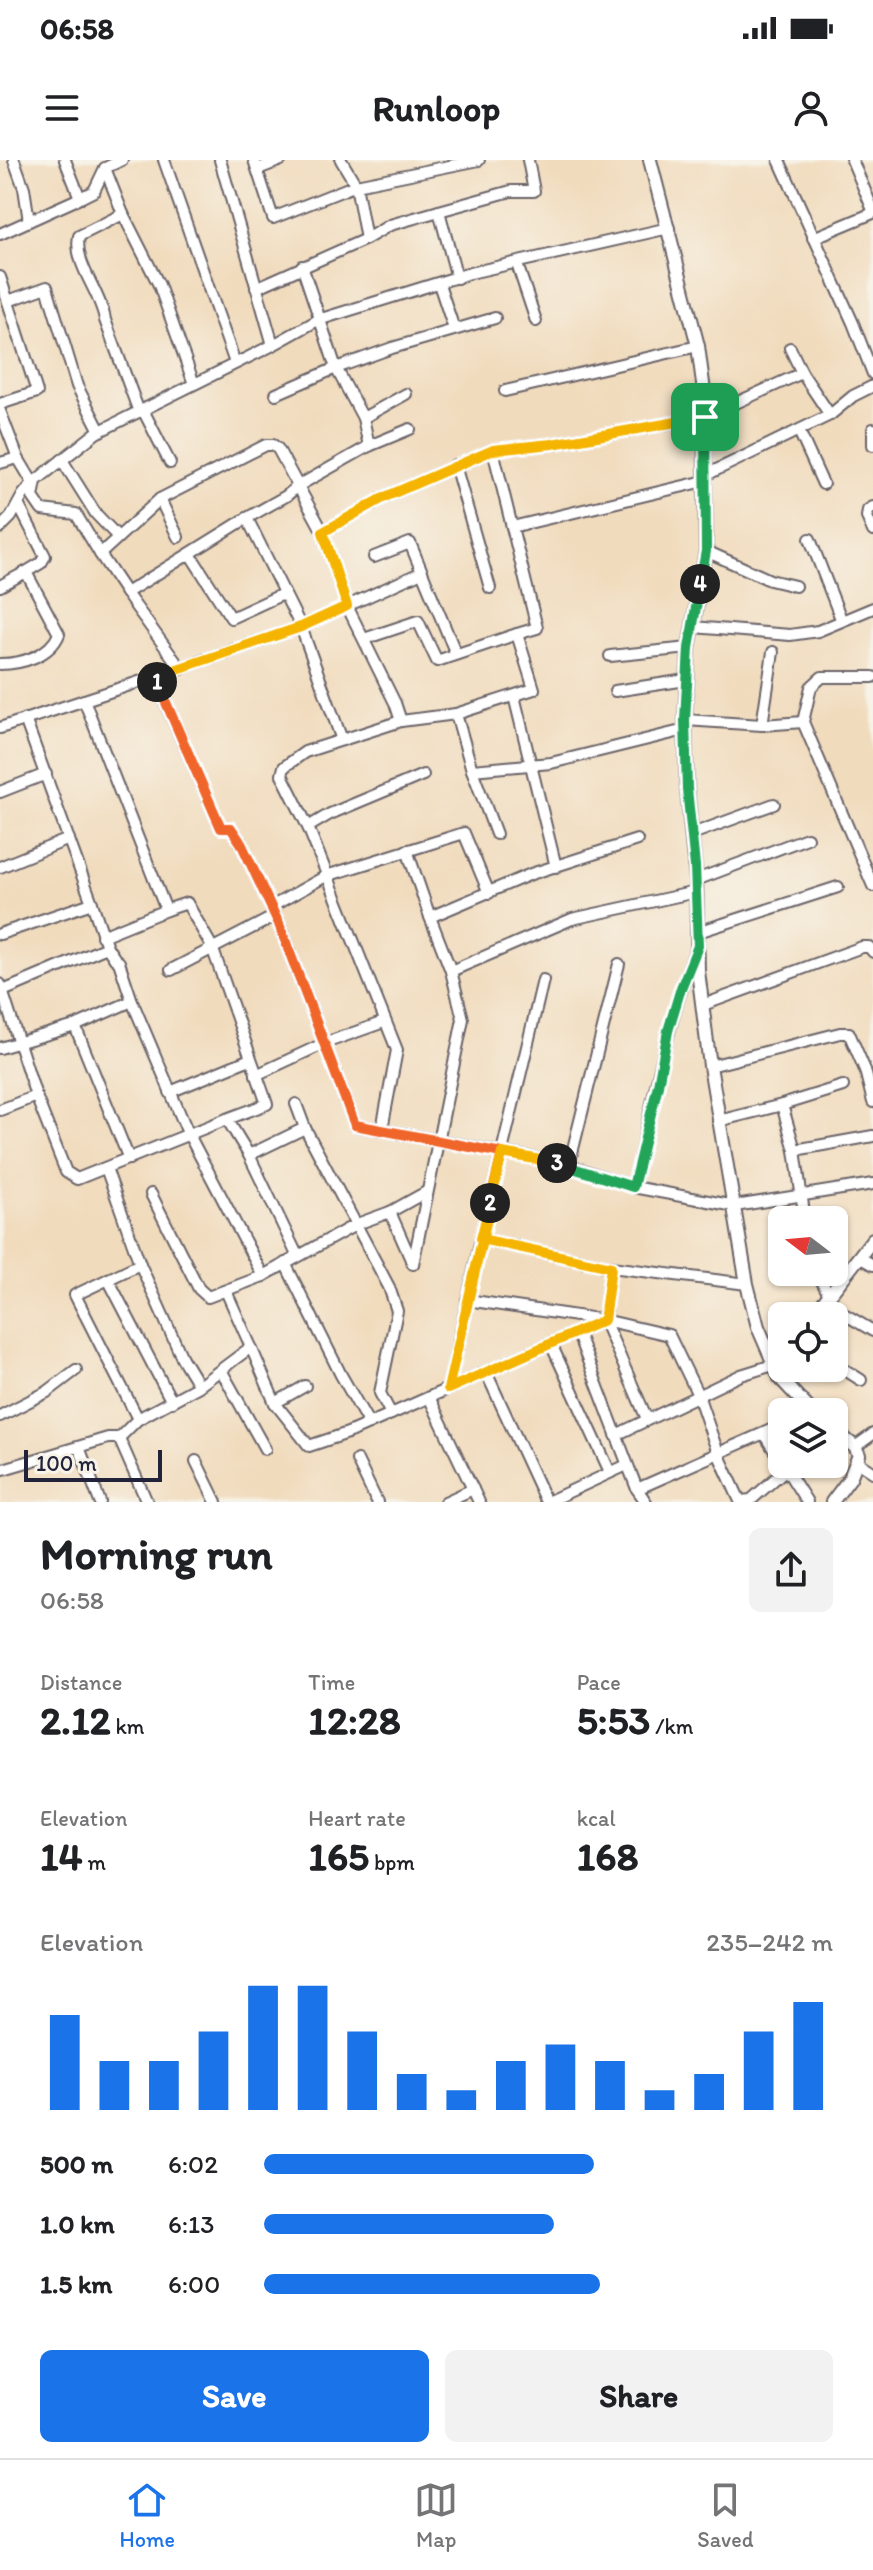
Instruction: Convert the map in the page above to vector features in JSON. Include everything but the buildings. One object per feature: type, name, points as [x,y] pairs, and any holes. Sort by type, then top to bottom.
[{"type":"street","points":[[14,160],[24,188],[29,221]]},
{"type":"street","points":[[0,234],[94,191],[105,168],[122,160]]},
{"type":"street","points":[[164,160],[235,363]]},
{"type":"street","points":[[220,160],[273,345]]},
{"type":"street","points":[[281,160],[256,164],[273,218],[356,185],[453,162],[479,160]]},
{"type":"street","points":[[256,288],[366,239],[390,225],[511,191],[534,191],[528,160]]},
{"type":"street","points":[[650,160],[698,346],[705,417],[706,551],[689,648],[685,725],[703,1005],[718,1121],[747,1284],[768,1352]]},
{"type":"street","points":[[779,160],[873,374]]},
{"type":"street","points":[[813,238],[873,212],[852,160]]},
{"type":"street","points":[[66,161],[80,198]]},
{"type":"street","points":[[344,161],[356,185],[366,239]]},
{"type":"street","points":[[105,168],[123,214],[159,285],[194,384]]},
{"type":"street","points":[[75,186],[94,191]]},
{"type":"street","points":[[439,211],[457,278]]},
{"type":"street","points":[[123,214],[79,236],[77,248],[103,307],[105,320],[141,411],[170,463]]},
{"type":"street","points":[[0,528],[35,482],[100,431],[318,320],[457,278],[669,228]]},
{"type":"street","points":[[517,264],[536,321]]},
{"type":"street","points":[[302,266],[336,368],[363,418],[369,446]]},
{"type":"street","points":[[0,277],[37,392],[0,404]]},
{"type":"street","points":[[439,284],[454,329]]},
{"type":"street","points":[[8,301],[47,287],[77,386],[100,431]]},
{"type":"street","points":[[276,394],[336,368],[495,318]]},
{"type":"street","points":[[505,391],[698,346]]},
{"type":"street","points":[[790,348],[802,373],[830,415]]},
{"type":"street","points":[[323,532],[385,497],[493,450],[552,444],[705,417],[802,373]]},
{"type":"street","points":[[512,527],[706,478],[830,415],[853,396],[873,386]]},
{"type":"street","points":[[363,418],[406,394]]},
{"type":"street","points":[[0,411],[18,458],[35,482],[33,497],[42,510],[76,514],[126,593],[181,669]]},
{"type":"street","points":[[126,593],[298,486],[369,446],[410,429]]},
{"type":"street","points":[[873,429],[873,445]]},
{"type":"street","points":[[799,431],[823,484]]},
{"type":"street","points":[[100,554],[160,499],[266,445],[273,445],[323,532],[347,606],[401,721]]},
{"type":"street","points":[[364,639],[418,621],[437,661],[537,628],[493,450]]},
{"type":"street","points":[[0,463],[18,458]]},
{"type":"street","points":[[62,460],[96,514],[118,537]]},
{"type":"street","points":[[455,465],[490,588]]},
{"type":"street","points":[[160,499],[178,537]]},
{"type":"street","points":[[0,586],[41,563],[45,556],[19,506]]},
{"type":"street","points":[[873,507],[868,510],[867,517],[873,531]]},
{"type":"street","points":[[247,518],[301,627],[342,740]]},
{"type":"street","points":[[810,539],[841,619]]},
{"type":"street","points":[[374,557],[410,543],[456,654]]},
{"type":"street","points":[[706,551],[770,580],[795,586]]},
{"type":"street","points":[[190,554],[231,618],[283,594]]},
{"type":"street","points":[[0,664],[27,661],[56,641],[59,634],[26,572]]},
{"type":"street","points":[[0,728],[301,627],[422,572]]},
{"type":"street","points":[[693,627],[790,635],[818,631],[873,608]]},
{"type":"street","points":[[382,1129],[397,1050],[308,827],[282,775],[284,767],[305,752],[401,721],[456,714],[534,689],[517,634]]},
{"type":"street","points":[[610,656],[689,648]]},
{"type":"street","points":[[762,725],[773,652]]},
{"type":"street","points":[[154,677],[221,828],[231,828],[241,843],[273,911],[355,1125],[569,1165],[633,1187],[735,1206],[873,1184]]},
{"type":"street","points":[[871,878],[803,722],[815,680],[822,677],[873,677]]},
{"type":"street","points":[[615,691],[686,680]]},
{"type":"street","points":[[514,696],[556,867]]},
{"type":"street","points":[[84,700],[166,910]]},
{"type":"street","points":[[456,714],[472,770],[496,834]]},
{"type":"street","points":[[25,719],[104,941],[119,962],[132,1001],[188,1133],[263,1276]]},
{"type":"street","points":[[472,770],[551,763],[685,725],[803,722]]},
{"type":"street","points":[[0,792],[46,774]]},
{"type":"street","points":[[308,827],[330,814],[423,775]]},
{"type":"street","points":[[692,834],[774,804]]},
{"type":"street","points":[[171,970],[273,911],[326,876],[464,833],[489,893]]},
{"type":"street","points":[[451,971],[572,919],[696,886],[807,838]]},
{"type":"street","points":[[0,867],[69,839]]},
{"type":"street","points":[[430,917],[531,874],[637,840]]},
{"type":"street","points":[[390,1212],[413,1264],[463,1019],[451,971],[407,850]]},
{"type":"street","points":[[698,932],[838,887]]},
{"type":"street","points":[[0,934],[92,903]]},
{"type":"street","points":[[187,903],[212,947],[267,1104],[77,1179],[66,1172],[36,1096],[1,988],[104,941],[187,903]]},
{"type":"street","points":[[633,1187],[668,1031],[698,946]]},
{"type":"street","points":[[703,1005],[862,947],[869,947],[873,952]]},
{"type":"street","points":[[569,1165],[619,964]]},
{"type":"street","points":[[448,1389],[543,980]]},
{"type":"street","points":[[0,1048],[75,1026],[132,1001]]},
{"type":"street","points":[[256,1075],[325,1043],[384,1022]]},
{"type":"street","points":[[75,1026],[129,1159]]},
{"type":"street","points":[[710,1066],[849,1033],[860,1056],[873,1102]]},
{"type":"street","points":[[170,1092],[250,1059]]},
{"type":"street","points":[[718,1121],[843,1086]]},
{"type":"street","points":[[0,1110],[36,1096]]},
{"type":"street","points":[[296,1104],[305,1128],[389,1287],[397,1311],[380,1393],[391,1414]]},
{"type":"street","points":[[782,1105],[795,1150],[803,1206]]},
{"type":"street","points":[[227,1119],[249,1155],[297,1255]]},
{"type":"street","points":[[249,1155],[305,1128]]},
{"type":"street","points":[[795,1150],[873,1136]]},
{"type":"street","points":[[106,1168],[140,1264],[182,1358],[199,1386]]},
{"type":"street","points":[[151,1194],[202,1294],[208,1297],[263,1276],[357,1224],[390,1212],[426,1192]]},
{"type":"street","points":[[481,1239],[611,1267],[747,1284]]},
{"type":"street","points":[[824,1302],[873,1239]]},
{"type":"street","points":[[859,1257],[873,1265]]},
{"type":"street","points":[[285,1263],[369,1424]]},
{"type":"street","points":[[138,1419],[75,1295],[140,1264]]},
{"type":"street","points":[[611,1267],[604,1320],[647,1419]]},
{"type":"street","points":[[108,1279],[172,1402]]},
{"type":"street","points":[[822,1286],[826,1298],[873,1331]]},
{"type":"street","points":[[226,1291],[275,1403],[309,1446],[369,1424],[604,1320]]},
{"type":"street","points":[[467,1300],[604,1320],[669,1335],[698,1395],[718,1453],[740,1501],[751,1500],[776,1478]]},
{"type":"street","points":[[577,1332],[627,1465],[646,1502]]},
{"type":"street","points":[[551,1344],[610,1472]]},
{"type":"street","points":[[0,1470],[119,1438],[138,1419],[199,1386],[251,1347]]},
{"type":"street","points":[[616,1435],[741,1375],[768,1367]]},
{"type":"street","points":[[0,1416],[47,1392],[76,1370]]},
{"type":"street","points":[[221,1370],[265,1449]]},
{"type":"street","points":[[486,1372],[546,1502],[627,1465]]},
{"type":"street","points":[[848,1372],[861,1380]]},
{"type":"street","points":[[275,1403],[305,1386]]},
{"type":"street","points":[[429,1397],[479,1502]]},
{"type":"street","points":[[637,1489],[768,1432]]},
{"type":"street","points":[[764,1434],[768,1441]]},
{"type":"street","points":[[855,1447],[873,1434]]},
{"type":"street","points":[[119,1438],[147,1502]]},
{"type":"street","points":[[837,1500],[858,1462],[855,1447],[848,1441]]},
{"type":"street","points":[[79,1447],[100,1502]]},
{"type":"street","points":[[357,1460],[377,1502]]},
{"type":"street","points":[[196,1461],[216,1502]]},
{"type":"street","points":[[858,1462],[873,1472]]},
{"type":"street","points":[[790,1478],[807,1502]]},
{"type":"street","points":[[445,1502],[473,1489]]},
{"type":"route","points":[[705,417],[552,444],[493,450],[385,497],[323,532],[347,606],[301,627],[154,677],[221,828],[231,828],[241,843],[279,924],[355,1125],[502,1153],[481,1239],[611,1267],[604,1320],[448,1389],[481,1239],[502,1153],[569,1165],[633,1187],[668,1031],[698,946],[685,720],[689,648],[706,551],[705,417]]}]
